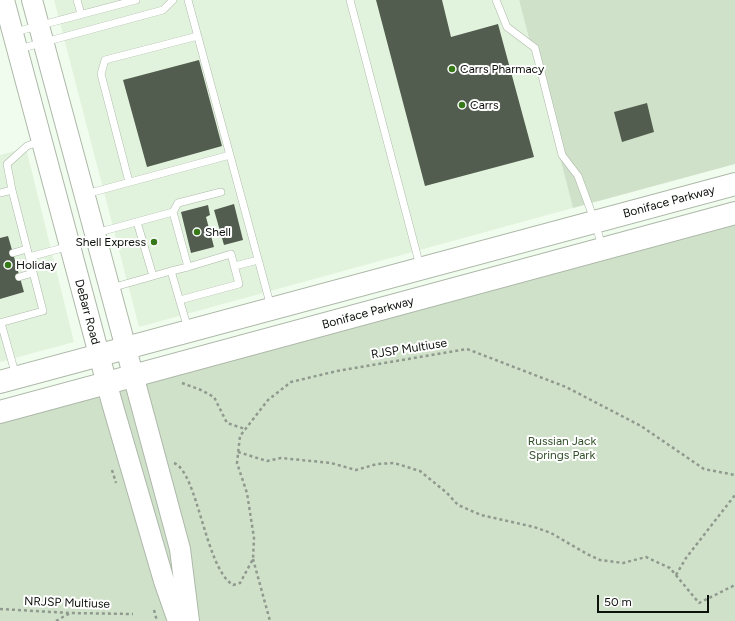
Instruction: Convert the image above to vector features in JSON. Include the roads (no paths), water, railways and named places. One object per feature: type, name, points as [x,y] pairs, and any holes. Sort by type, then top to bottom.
[{"type":"main road","name":"DeBarr Road","points":[[4,0],[106,384],[164,581],[178,621]]},
{"type":"main road","points":[[32,0],[180,549],[189,621]]},
{"type":"main road","name":"Boniface Parkway","points":[[8,380],[735,184]]},
{"type":"main road","name":"Boniface Parkway","points":[[0,412],[735,213]]},
{"type":"lane","points":[[77,0],[81,14]]},
{"type":"lane","points":[[15,41],[41,34],[81,14],[136,0]]},
{"type":"lane","points":[[15,41],[41,34],[163,10],[173,0]]},
{"type":"lane","points":[[188,0],[272,309]]},
{"type":"lane","points":[[350,0],[421,269]]},
{"type":"lane","points":[[496,0],[507,27],[535,48],[562,155],[578,176],[595,222],[602,249]]},
{"type":"lane","points":[[129,182],[101,74],[105,60],[198,36]]},
{"type":"lane","points":[[8,380],[0,323],[43,312],[12,190],[7,164],[27,146],[42,141]]},
{"type":"lane","points":[[84,195],[230,155]]},
{"type":"lane","points":[[0,193],[12,190]]},
{"type":"lane","points":[[188,266],[173,212],[178,203],[221,192]]},
{"type":"lane","points":[[94,234],[173,212]]},
{"type":"lane","points":[[137,222],[153,276]]},
{"type":"lane","points":[[13,253],[28,253],[70,246]]},
{"type":"lane","points":[[109,288],[231,254],[239,284],[180,300]]},
{"type":"lane","points":[[235,266],[258,260]]},
{"type":"lane","points":[[171,271],[189,332]]},
{"type":"lane","points":[[19,277],[33,273]]},
{"type":"place","name":"Carrs Pharmacy","points":[[452,69]]},
{"type":"place","name":"Carrs","points":[[462,105]]},
{"type":"place","name":"Shell","points":[[197,232]]},
{"type":"place","name":"Shell Express","points":[[154,242]]},
{"type":"place","name":"Holiday","points":[[8,265]]},
{"type":"park label","name":"Russian Jack Springs Park","points":[[562,448]]}]
